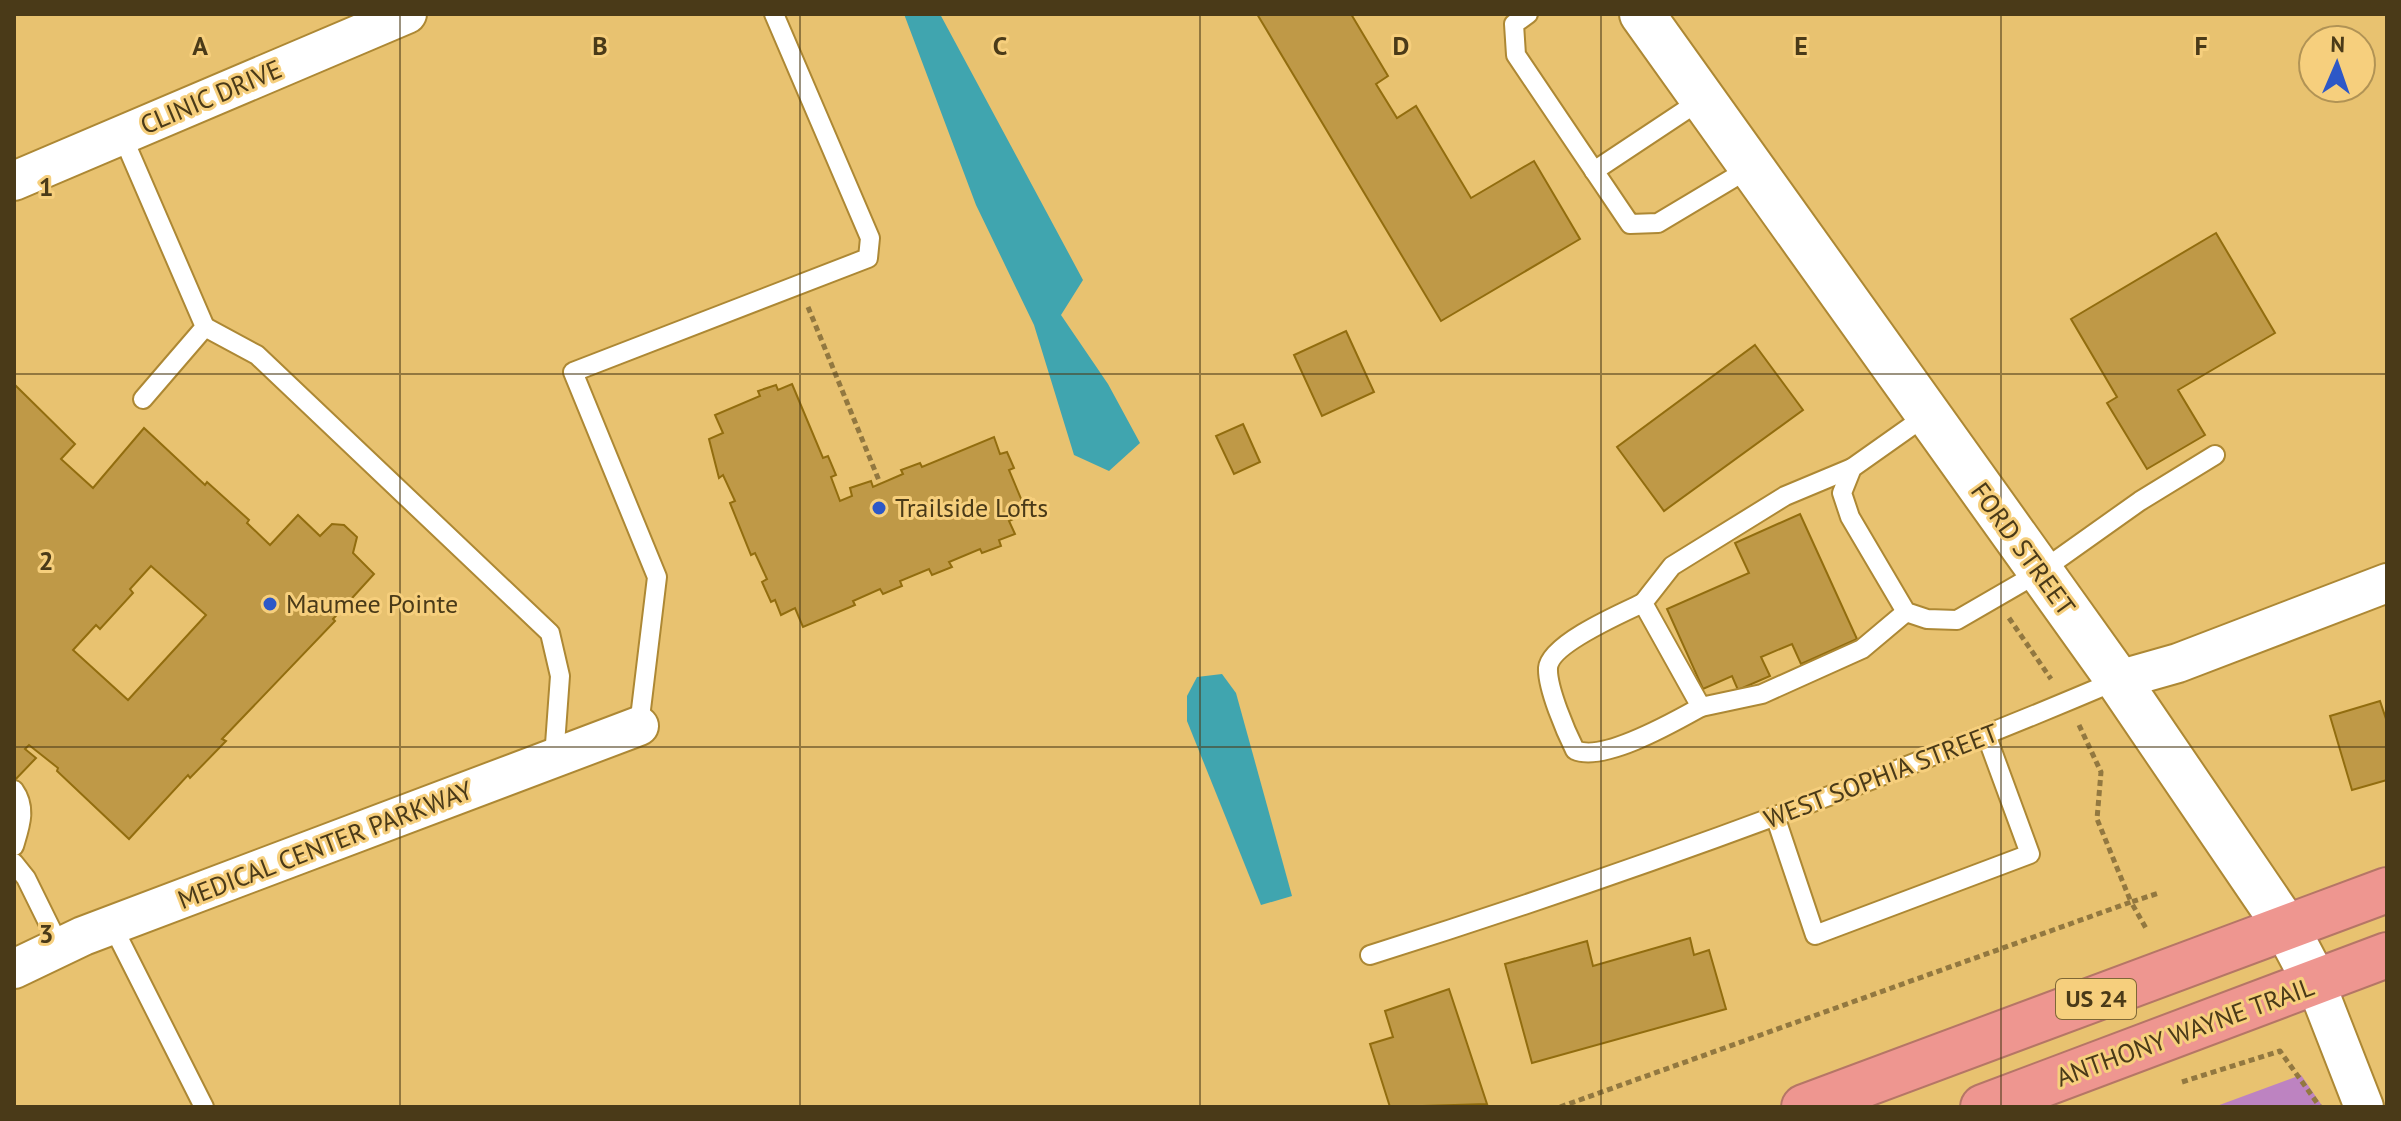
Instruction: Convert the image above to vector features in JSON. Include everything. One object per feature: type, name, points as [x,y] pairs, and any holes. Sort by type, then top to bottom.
[{"type":"highway","name":"US 24","points":[[1804,1107],[2387,890]]},
{"type":"highway","name":"ANTHONY WAYNE TRAIL","points":[[1983,1107],[2387,955]]},
{"type":"main road","name":"FORD STREET","points":[[1642,14],[2118,680],[2286,927],[2316,984]]},
{"type":"street","name":"CLINIC DRIVE","points":[[14,181],[407,14]]},
{"type":"street","name":"WEST SOPHIA STREET","points":[[2118,680],[2178,663],[2387,583]]},
{"type":"street","name":"MEDICAL CENTER PARKWAY","points":[[14,969],[112,925],[639,726]]},
{"type":"street","name":"FORD STREET","points":[[2316,984],[2364,1107]]},
{"type":"lane","points":[[639,726],[657,577],[573,372],[868,258],[870,238],[774,14]]},
{"type":"lane","points":[[1528,14],[1514,24],[1516,55],[1630,224],[1658,223],[1750,168]]},
{"type":"lane","points":[[1594,171],[1701,100]]},
{"type":"lane","points":[[122,135],[205,327],[257,355],[550,633],[560,676],[554,758]]},
{"type":"lane","points":[[143,399],[205,327]]},
{"type":"lane","points":[[1906,612],[1862,649],[1762,694],[1701,707],[1666,727],[1599,753],[1585,755],[1575,750],[1555,699],[1548,668],[1555,654],[1605,622],[1643,603],[1672,566],[1785,496],[1852,468],[1927,415]]},
{"type":"lane","points":[[1852,468],[1842,493],[1850,517],[1906,612],[1927,619],[1957,620],[2040,572],[2140,501],[2215,455]]},
{"type":"lane","points":[[1643,603],[1701,707]]},
{"type":"lane","name":"WEST SOPHIA STREET","points":[[1370,955],[1537,902],[1775,816],[1987,737],[2118,680]]},
{"type":"lane","points":[[1775,816],[1815,935],[2030,854],[1987,737]]},
{"type":"lane","points":[[14,790],[20,798],[22,819],[14,846]]},
{"type":"lane","points":[[14,863],[26,878],[60,947]]},
{"type":"lane","points":[[112,925],[204,1107]]},
{"type":"path","points":[[799,285],[880,483]]},
{"type":"path","points":[[1560,1107],[2159,893]]},
{"type":"path","points":[[2131,902],[2147,930]]},
{"type":"path","points":[[2182,1082],[2280,1051],[2320,1107]]},
{"type":"shaded area","points":[[2301,1075],[2323,1107],[2214,1107]]},
{"type":"water","points":[[904,14],[940,14],[1083,280],[1061,315],[1108,384],[1140,443],[1109,471],[1074,455],[1034,325],[976,205]]},
{"type":"water","points":[[1222,674],[1236,693],[1292,896],[1261,905],[1187,721],[1187,696],[1197,677]]},
{"type":"building","points":[[1257,14],[1351,14],[1388,76],[1376,84],[1397,118],[1416,106],[1471,198],[1534,161],[1580,239],[1441,321]]},
{"type":"building","points":[[2216,233],[2275,333],[2178,390],[2205,435],[2147,469],[2107,403],[2117,397],[2071,319]]},
{"type":"building","points":[[1346,331],[1374,392],[1322,416],[1294,355]]},
{"type":"building","points":[[1755,345],[1803,410],[1664,511],[1617,447]]},
{"type":"building","name":"Maumee Pointe","points":[[14,384],[75,444],[61,459],[93,488],[144,428],[205,485],[207,482],[249,520],[247,523],[270,545],[298,515],[320,536],[332,524],[344,525],[357,537],[353,553],[374,574],[333,619],[335,621],[222,739],[226,741],[190,778],[188,775],[129,839],[57,771],[58,768],[29,745],[25,749],[36,758],[14,781]],"holes":[[[151,566],[206,615],[128,700],[73,650],[96,625],[100,629],[133,593],[130,589]]]},
{"type":"building","name":"Trailside Lofts","points":[[792,384],[823,458],[828,456],[836,475],[831,477],[840,501],[852,496],[850,488],[871,481],[873,487],[903,474],[901,470],[920,463],[922,467],[994,437],[1000,454],[1007,452],[1014,468],[1009,470],[1027,513],[1009,521],[1015,534],[999,540],[1001,546],[982,553],[980,549],[949,562],[952,567],[932,575],[929,569],[900,581],[902,586],[883,594],[880,589],[853,601],[855,605],[803,627],[795,608],[781,615],[775,600],[771,602],[762,582],[767,579],[755,553],[751,555],[730,503],[735,501],[723,475],[719,478],[709,439],[723,433],[715,415],[760,396],[758,391],[776,385],[778,390]]},
{"type":"building","points":[[1243,424],[1260,462],[1234,474],[1216,436]]},
{"type":"building","points":[[1800,514],[1857,639],[1801,664],[1792,644],[1761,657],[1770,676],[1738,690],[1732,676],[1703,689],[1667,609],[1749,573],[1735,543]]},
{"type":"building","points":[[2380,701],[2387,722],[2387,780],[2352,790],[2330,716]]},
{"type":"building","points":[[1690,938],[1694,955],[1709,950],[1726,1009],[1532,1063],[1505,964],[1587,941],[1593,966]]},
{"type":"building","points":[[1449,989],[1487,1104],[1390,1107],[1370,1044],[1393,1037],[1385,1011]]},
{"type":"place","name":"Trailside Lofts","points":[[879,508]]},
{"type":"place","name":"Maumee Pointe","points":[[270,604]]}]
